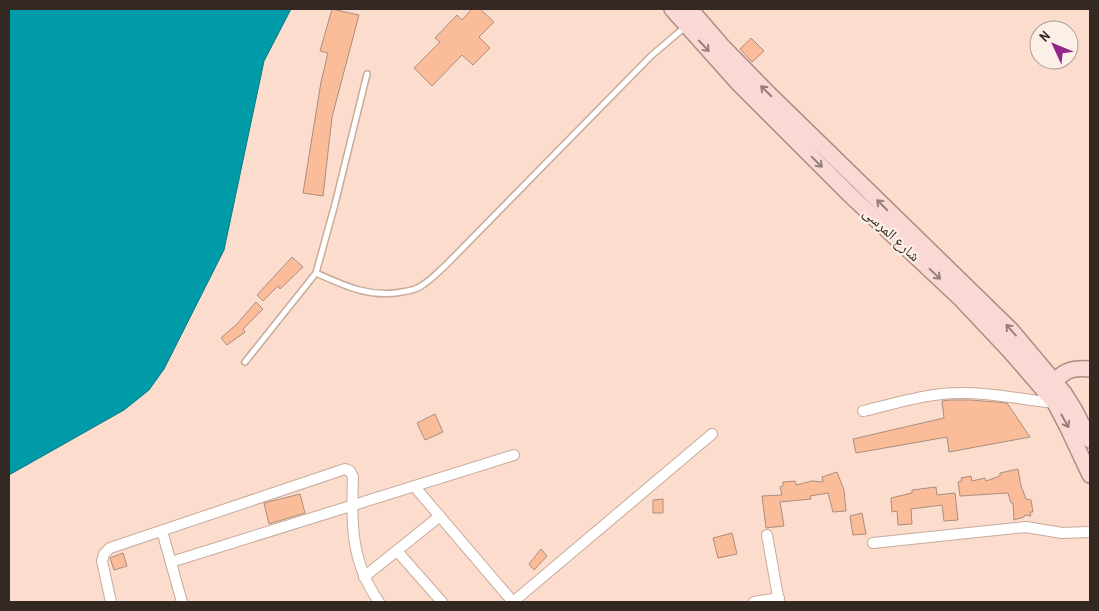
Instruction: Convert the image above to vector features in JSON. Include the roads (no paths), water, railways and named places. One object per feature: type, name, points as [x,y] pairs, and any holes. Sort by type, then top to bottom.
[{"type":"main road","name":"شارع المرسى","points":[[672,9],[740,84],[849,194],[961,299],[1055,393],[1090,475]]},
{"type":"main road","name":"شارع المرسى","points":[[690,9],[742,66],[929,252],[1011,330],[1034,358],[1055,393],[1090,440]]},
{"type":"main road","points":[[1034,358],[1058,366],[1084,368]]},
{"type":"main road","points":[[1055,393],[1065,372],[1084,368]]},
{"type":"street","points":[[863,411],[927,396],[958,393],[1004,395],[1055,393]]},
{"type":"street","points":[[414,486],[513,602],[712,434]]},
{"type":"street","points":[[171,562],[514,454]]},
{"type":"street","points":[[111,602],[102,562],[104,554],[110,548],[342,469],[350,471],[353,477],[353,540],[364,577],[378,602]]},
{"type":"street","points":[[364,577],[440,516]]},
{"type":"street","points":[[873,543],[1026,527],[1069,533],[1090,532]]},
{"type":"street","points":[[162,530],[182,602]]},
{"type":"street","points":[[754,602],[779,600],[767,535]]},
{"type":"street","points":[[397,551],[442,602]]},
{"type":"lane","points":[[316,273],[349,288],[363,292],[393,294],[423,285],[445,266],[651,56],[686,26]]},
{"type":"lane","points":[[245,362],[316,273],[367,74]]},
{"type":"water","points":[[9,9],[291,9],[264,61],[224,250],[164,369],[149,390],[124,410],[9,475]]}]
